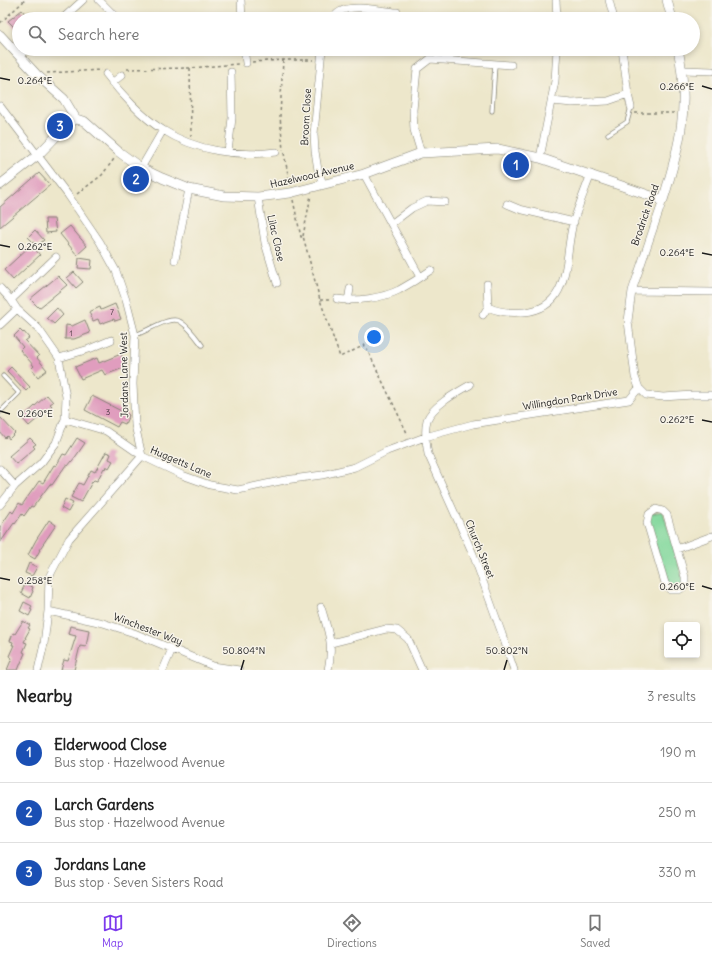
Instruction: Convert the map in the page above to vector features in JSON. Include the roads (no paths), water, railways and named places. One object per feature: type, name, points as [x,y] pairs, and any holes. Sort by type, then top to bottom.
[{"type":"street","points":[[70,12],[84,0]]},
{"type":"street","points":[[99,0],[111,12]]},
{"type":"street","points":[[241,0],[242,12]]},
{"type":"street","points":[[556,0],[557,12]]},
{"type":"street","points":[[610,0],[613,12]]},
{"type":"street","points":[[667,0],[670,12]]},
{"type":"street","points":[[340,12],[358,8],[397,12]]},
{"type":"street","name":"Hazelwood Avenue","points":[[0,35],[12,48]]},
{"type":"street","name":"Hazelwood Avenue","points":[[19,56],[36,74],[64,99],[76,119],[84,121],[119,152],[141,168],[189,189],[224,196],[258,197],[291,193],[364,174],[421,153],[498,149],[540,158],[591,174],[663,200]]},
{"type":"street","points":[[245,56],[246,63]]},
{"type":"street","name":"Broom Close","points":[[321,56],[315,122],[315,151],[323,184]]},
{"type":"street","points":[[540,158],[552,101],[557,69],[557,56]]},
{"type":"street","points":[[623,56],[631,107]]},
{"type":"street","name":"Brodrick Road","points":[[639,388],[635,376],[628,321],[632,291],[663,200],[675,160],[682,128],[684,93],[679,56]]},
{"type":"street","points":[[421,153],[414,130],[413,110],[417,69],[430,60],[511,65]]},
{"type":"street","points":[[682,70],[712,71]]},
{"type":"street","points":[[105,72],[112,83],[131,103],[163,130],[192,144],[209,149],[243,154],[276,152]]},
{"type":"street","points":[[112,83],[122,72]]},
{"type":"street","points":[[228,152],[232,118],[232,72]]},
{"type":"street","points":[[552,101],[572,103],[608,101],[628,94]]},
{"type":"street","name":"Jordans Lane West","points":[[0,106],[71,199],[116,271],[126,300],[135,335],[133,384],[136,425],[142,456]]},
{"type":"street","points":[[0,185],[38,154],[68,124],[76,119]]},
{"type":"street","points":[[141,168],[163,130]]},
{"type":"street","points":[[364,174],[420,277]]},
{"type":"street","points":[[488,307],[494,310],[519,312],[534,311],[547,304],[557,296],[562,286],[566,270],[568,245],[574,222],[591,174]]},
{"type":"street","points":[[175,260],[189,189]]},
{"type":"street","name":"Lilac Close","points":[[258,197],[265,242],[277,283]]},
{"type":"street","points":[[391,224],[412,208],[427,202],[445,202]]},
{"type":"street","points":[[507,204],[518,209],[574,222]]},
{"type":"street","points":[[515,216],[518,209]]},
{"type":"street","points":[[11,300],[56,257]]},
{"type":"street","points":[[337,299],[348,301],[378,296],[398,290],[431,270]]},
{"type":"street","points":[[483,315],[488,307],[487,284]]},
{"type":"street","points":[[0,288],[17,309],[38,328],[59,358],[66,397],[65,419],[56,443],[41,463],[15,486],[0,505]]},
{"type":"street","points":[[348,301],[350,289]]},
{"type":"street","points":[[632,291],[712,292]]},
{"type":"street","points":[[0,325],[17,309]]},
{"type":"street","points":[[59,358],[89,349],[111,340]]},
{"type":"street","points":[[425,436],[428,419],[438,407],[454,394],[470,385]]},
{"type":"street","points":[[639,388],[646,395],[712,395]]},
{"type":"street","name":"Willingdon Park Drive","points":[[425,436],[474,424],[629,400],[639,388]]},
{"type":"street","points":[[65,419],[106,431],[142,456]]},
{"type":"street","name":"Huggetts Lane","points":[[38,670],[44,644],[48,611],[49,577],[69,539],[142,456],[182,475],[210,485],[238,490],[285,480],[322,475],[355,467],[387,451],[425,436]]},
{"type":"street","name":"Church Street","points":[[425,436],[428,454],[473,554],[514,670]]},
{"type":"street","points":[[0,469],[15,486]]},
{"type":"street","points":[[656,509],[663,510],[667,515],[677,549],[685,577],[685,586],[679,590],[671,590],[665,584],[647,523],[649,514],[656,509]]},
{"type":"street","points":[[677,549],[712,536]]},
{"type":"street","points":[[321,606],[331,642],[328,670]]},
{"type":"street","name":"Winchester Way","points":[[48,611],[103,623],[134,633],[213,666],[239,670]]},
{"type":"street","points":[[331,642],[386,629],[397,630],[408,639],[422,670]]},
{"type":"street","points":[[163,670],[172,650]]},
{"type":"lane","points":[[492,111],[495,64]]},
{"type":"lane","points":[[608,134],[627,122],[631,107]]},
{"type":"lane","points":[[135,335],[143,333],[170,320],[177,319],[188,328],[202,345]]},
{"type":"lane","points":[[0,412],[19,393],[3,376]]},
{"type":"place","name":"Jordans Lane","points":[[60,126]]},
{"type":"place","name":"Elderwood Close","points":[[516,165]]},
{"type":"place","name":"Larch Gardens","points":[[136,179]]}]
